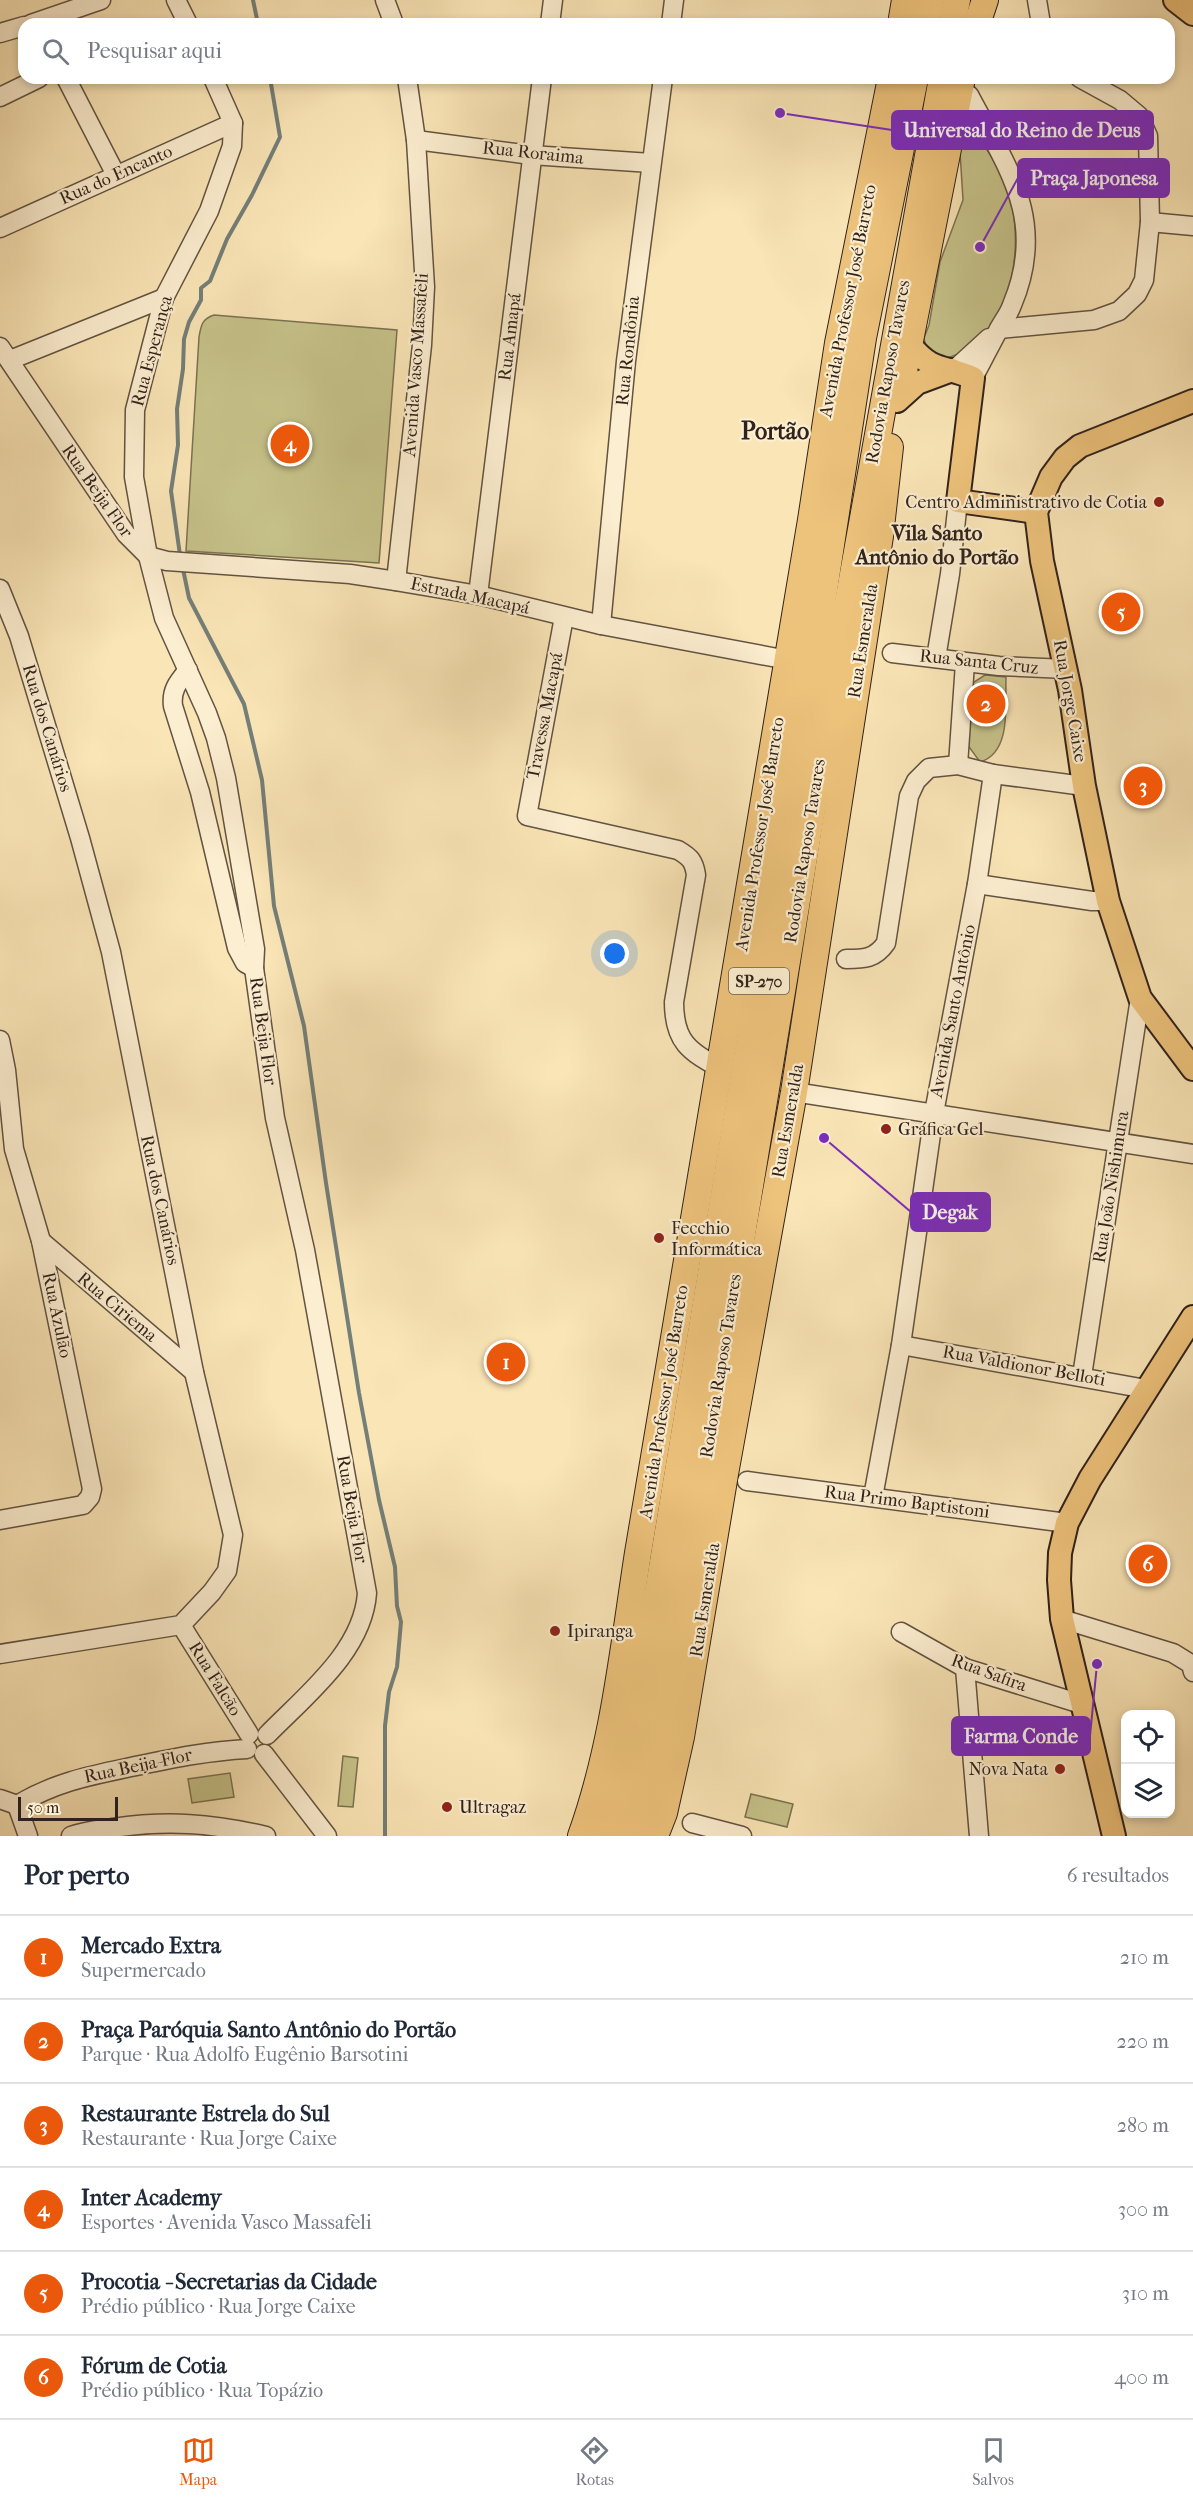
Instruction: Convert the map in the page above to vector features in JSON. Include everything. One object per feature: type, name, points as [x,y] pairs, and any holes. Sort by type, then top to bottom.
[{"type":"highway","points":[[902,18],[905,0]]},
{"type":"highway","points":[[927,18],[931,0]]},
{"type":"highway","points":[[953,18],[957,0]]},
{"type":"highway","points":[[979,18],[985,0]]},
{"type":"highway","name":"Avenida Professor José Barreto","points":[[581,1836],[602,1773],[618,1693],[674,1336],[721,1069],[838,343],[890,84]]},
{"type":"highway","name":"Rodovia Raposo Tavares","points":[[606,1836],[620,1796],[634,1736],[818,629],[863,338],[914,84]]},
{"type":"highway","name":"Rodovia Raposo Tavares","points":[[631,1836],[643,1797],[666,1697],[831,695],[941,84]]},
{"type":"highway","points":[[897,401],[965,86]]},
{"type":"highway","name":"Rua Esmeralda","points":[[655,1836],[664,1813],[681,1737],[725,1474],[794,1092],[880,536],[897,401]]},
{"type":"highway","points":[[754,1163],[779,1089],[821,926]]},
{"type":"main road","points":[[910,346],[922,360],[936,368],[964,374]]},
{"type":"main road","points":[[897,401],[917,383],[964,374]]},
{"type":"main road","points":[[964,374],[957,501],[1036,512],[1051,477],[1065,458],[1080,446],[1193,401]]},
{"type":"main road","name":"Rua Jorge Caixe","points":[[1036,512],[1042,561],[1066,669],[1084,786],[1108,901],[1140,998],[1193,1069]]},
{"type":"main road","points":[[1113,1836],[1062,1619],[1059,1580],[1060,1553],[1067,1523],[1090,1479],[1193,1317]]},
{"type":"street","points":[[52,18],[101,0]]},
{"type":"street","points":[[176,0],[185,18]]},
{"type":"street","points":[[386,0],[392,18]]},
{"type":"street","points":[[551,18],[553,0]]},
{"type":"street","points":[[672,18],[674,0]]},
{"type":"street","points":[[1037,0],[1040,18]]},
{"type":"street","points":[[0,33],[18,28]]},
{"type":"street","points":[[0,97],[27,84]]},
{"type":"street","points":[[69,84],[116,175]]},
{"type":"street","points":[[216,84],[233,123]]},
{"type":"street","name":"Avenida Vasco Massafeli","points":[[396,581],[422,345],[425,287],[416,140],[408,84]]},
{"type":"street","name":"Rua Amapá","points":[[478,596],[541,84]]},
{"type":"street","name":"Rua Rondônia","points":[[600,625],[626,361],[662,84]]},
{"type":"street","points":[[999,329],[1094,320],[1119,311],[1137,294],[1144,280],[1150,222],[1148,136],[1138,116],[1120,100],[1091,84]]},
{"type":"street","points":[[964,374],[999,329],[1012,307],[1018,288],[1027,234],[1023,205],[1012,177],[965,86]]},
{"type":"street","name":"Rua do Encanto","points":[[0,228],[233,123]]},
{"type":"street","name":"Rua Esperança","points":[[148,556],[134,477],[135,410],[164,298],[209,211],[232,146],[233,123]]},
{"type":"street","name":"Rua Roraima","points":[[416,140],[531,155],[651,163]]},
{"type":"street","points":[[1150,222],[1193,226]]},
{"type":"street","points":[[5,354],[164,298]]},
{"type":"street","name":"Rua Beija Flor","points":[[5,354],[55,432],[126,534],[148,556],[164,618],[216,738],[226,778],[255,949],[254,968],[275,1118],[305,1250],[367,1593],[366,1610],[361,1624],[339,1659],[257,1743]]},
{"type":"street","points":[[936,657],[950,574],[957,501]]},
{"type":"street","name":"Estrada Macapá","points":[[148,556],[167,561],[350,574],[396,581],[478,596],[600,625],[788,660]]},
{"type":"street","name":"Rua dos Canários","points":[[0,589],[19,636],[80,838],[111,952],[194,1372],[233,1535],[227,1571],[212,1592],[182,1625]]},
{"type":"street","name":"Travessa Macapá","points":[[564,617],[527,816],[678,850],[690,857],[695,864],[696,875],[674,1002],[674,1021],[678,1034],[694,1054],[721,1069]]},
{"type":"street","name":"Rua Santa Cruz","points":[[892,653],[936,657],[965,663],[1066,669]]},
{"type":"street","points":[[958,765],[965,663]]},
{"type":"street","points":[[188,670],[171,695],[173,706],[200,792],[237,948],[245,963],[254,968]]},
{"type":"street","points":[[846,959],[868,959],[879,953],[886,943],[909,796],[916,781],[929,768],[958,765],[993,774],[1084,786]]},
{"type":"street","name":"Avenida Santo Antônio","points":[[873,1497],[901,1344],[934,1113],[977,884],[993,774]]},
{"type":"street","points":[[977,884],[1092,901],[1108,901]]},
{"type":"street","name":"Rua João Nishimura","points":[[1082,1376],[1140,998]]},
{"type":"street","name":"Rua Azulão","points":[[0,1041],[6,1070],[7,1154],[41,1240],[92,1489],[90,1497],[83,1505],[0,1520]]},
{"type":"street","points":[[794,1092],[1193,1154]]},
{"type":"street","name":"Rua Ciriema","points":[[41,1240],[194,1372]]},
{"type":"street","name":"Rua Valdionor Belloti","points":[[901,1344],[1146,1389]]},
{"type":"street","name":"Rua Primo Baptistoni","points":[[747,1481],[1067,1523]]},
{"type":"street","points":[[1062,1619],[1173,1653],[1191,1664],[1193,1672]]},
{"type":"street","points":[[0,1653],[182,1625]]},
{"type":"street","name":"Rua Falcão","points":[[182,1625],[257,1743],[327,1836]]},
{"type":"street","name":"Rua Safira","points":[[901,1632],[965,1668],[1081,1704]]},
{"type":"street","points":[[965,1668],[979,1836]]},
{"type":"street","name":"Rua Beija-Flor","points":[[9,1802],[71,1780],[195,1753],[257,1743]]},
{"type":"street","points":[[9,1802],[28,1836]]},
{"type":"street","points":[[71,1836],[138,1824],[185,1822],[231,1827],[266,1836]]},
{"type":"street","points":[[692,1823],[742,1836]]},
{"type":"shaded area","points":[[962,113],[1001,175],[1010,197],[1014,220],[1013,271],[996,319],[981,338],[962,352],[938,360],[927,353],[924,338],[929,325],[940,262],[963,200],[959,136]]},
{"type":"shaded area","points":[[214,315],[397,330],[379,563],[186,551],[199,337],[203,323]]},
{"type":"shaded area","points":[[985,675],[1006,677],[1006,713],[1002,738],[997,749],[990,757],[980,762],[967,744],[971,684]]},
{"type":"shaded area","points":[[343,1756],[358,1758],[353,1807],[338,1806]]},
{"type":"shaded area","points":[[230,1773],[234,1797],[192,1803],[188,1779]]},
{"type":"shaded area","points":[[751,1794],[793,1804],[787,1827],[745,1817]]},
{"type":"waterway","points":[[253,0],[257,18]]},
{"type":"waterway","points":[[180,555],[171,491],[178,445],[177,409],[183,369],[184,339],[189,322],[201,300],[201,288],[210,281],[227,239],[252,195],[280,137],[271,84]]},
{"type":"waterway","points":[[183,569],[189,598],[244,704],[262,780],[274,906],[304,1026],[359,1393],[379,1500],[395,1567],[397,1606],[401,1622],[397,1667],[389,1692],[385,1726],[385,1836]]},
{"type":"place","name":"Universal do Reino de Deus","points":[[780,113]]},
{"type":"place","name":"Praça Japonesa","points":[[980,247]]},
{"type":"place","name":"Inter Academy","points":[[290,444]]},
{"type":"place","name":"Centro Administrativo de Cotia","points":[[1159,502]]},
{"type":"place","name":"Procotia - Secretarias da Cidade","points":[[1121,612]]},
{"type":"place","name":"Praça Paróquia Santo Antônio do Portão","points":[[986,704]]},
{"type":"place","name":"Restaurante Estrela do Sul","points":[[1143,786]]},
{"type":"place","name":"Gráfica Gel","points":[[886,1129]]},
{"type":"place","name":"Degak","points":[[824,1138]]},
{"type":"place","name":"Fecchio Informática","points":[[659,1238]]},
{"type":"place","name":"Mercado Extra","points":[[506,1362]]},
{"type":"place","name":"Fórum de Cotia","points":[[1148,1564]]},
{"type":"place","name":"Ipiranga","points":[[555,1631]]},
{"type":"place","name":"Farma Conde","points":[[1097,1664]]},
{"type":"place","name":"Nova Nata","points":[[1060,1769]]},
{"type":"place","name":"Ultragaz","points":[[447,1807]]},
{"type":"district","name":"Portão","points":[[775,431]]},
{"type":"district","name":"Vila Santo Antônio do Portão","points":[[937,545]]}]
